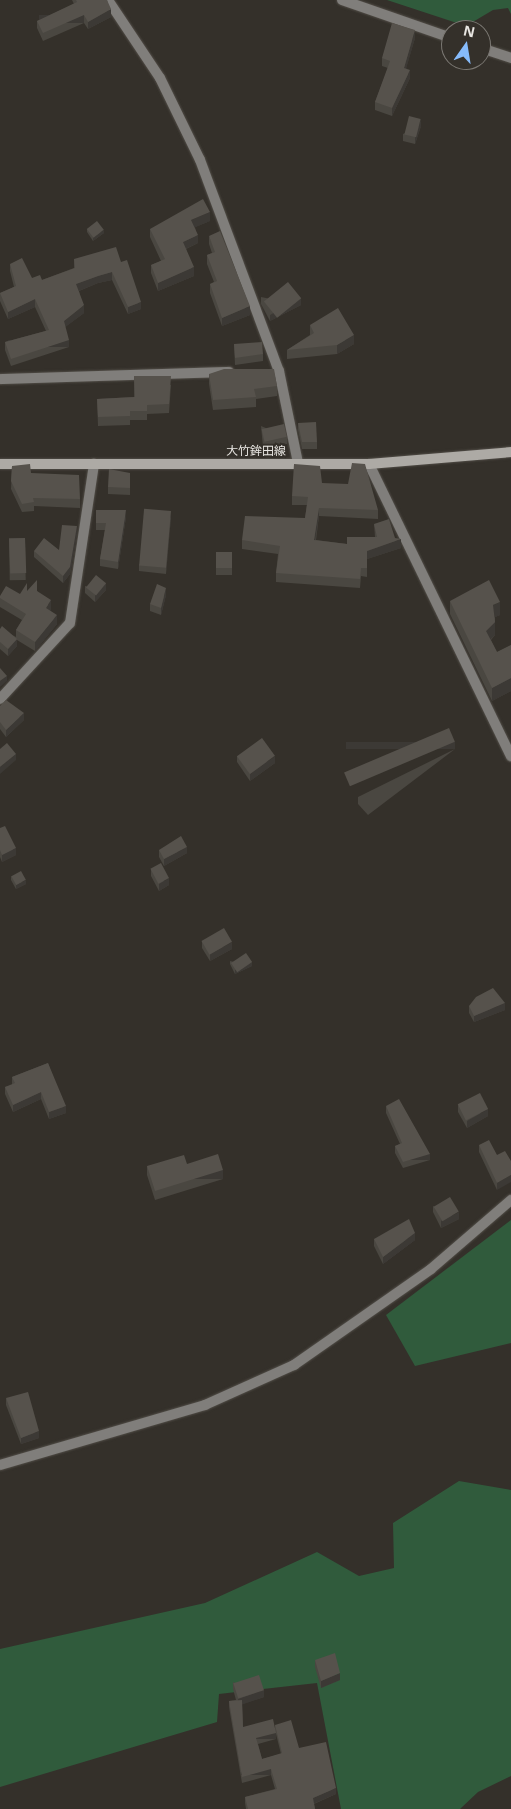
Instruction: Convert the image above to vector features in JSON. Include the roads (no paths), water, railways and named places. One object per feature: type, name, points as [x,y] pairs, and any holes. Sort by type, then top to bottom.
[{"type":"main road","name":"大竹鉾田線","points":[[0,464],[368,464],[511,452]]},
{"type":"street","points":[[108,0],[160,78],[183,121],[274,371],[298,463]]},
{"type":"street","points":[[342,0],[441,35]]},
{"type":"street","points":[[491,51],[511,58]]},
{"type":"street","points":[[0,379],[239,372]]},
{"type":"street","points":[[0,699],[70,623],[94,464]]},
{"type":"street","points":[[368,464],[511,756]]},
{"type":"street","points":[[0,1465],[205,1405],[294,1364],[431,1269],[511,1200]]}]
